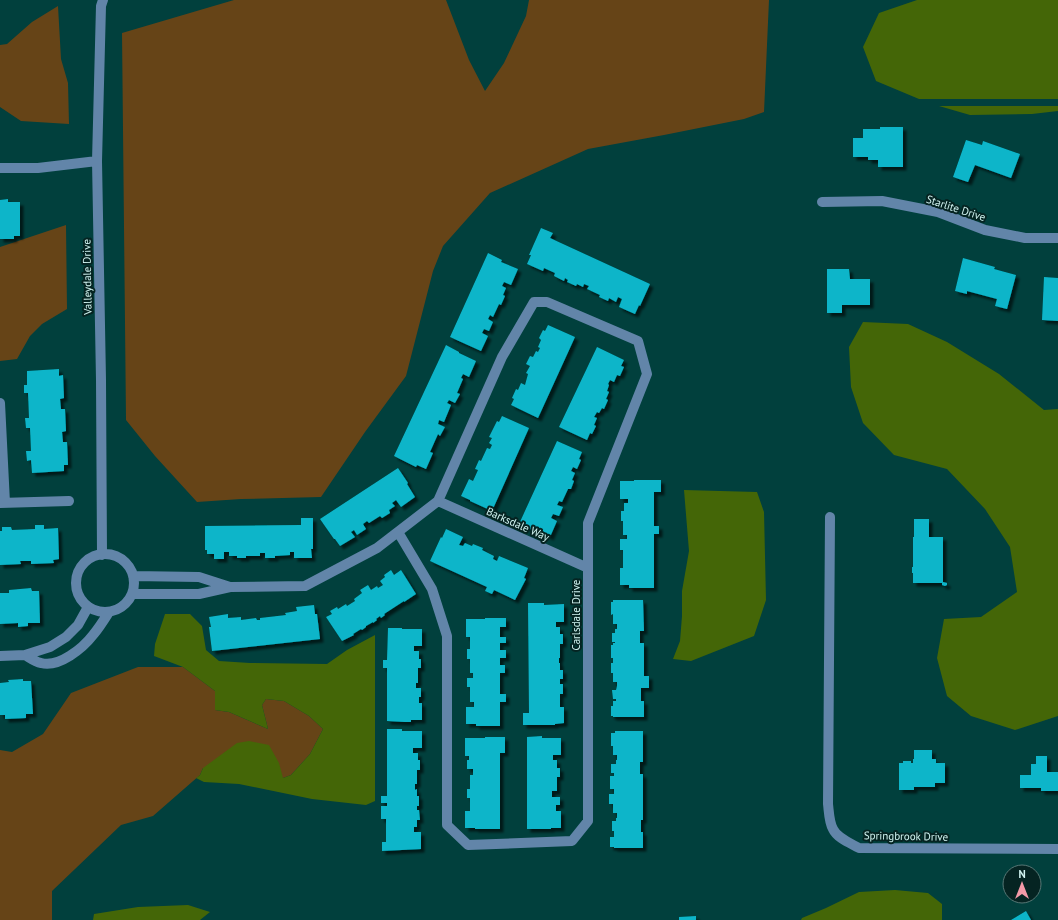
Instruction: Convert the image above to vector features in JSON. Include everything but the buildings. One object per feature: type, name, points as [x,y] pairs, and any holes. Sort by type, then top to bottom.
[{"type":"street","name":"Valleydale Drive","points":[[102,555],[101,372],[97,161],[101,6],[103,0]]},
{"type":"street","points":[[0,168],[38,168],[97,161]]},
{"type":"street","name":"Starlite Drive","points":[[822,202],[882,201],[938,212],[985,230],[1025,238],[1058,238]]},
{"type":"street","name":"Carlsdale Drive","points":[[132,594],[199,594],[230,587],[305,586],[377,548],[438,501],[502,357],[534,302],[547,302],[638,341],[647,374],[588,523],[588,821],[572,841],[468,845],[448,825],[448,636],[432,589],[398,532]]},
{"type":"street","points":[[0,403],[3,503],[69,501]]},
{"type":"street","name":"Barksdale Way","points":[[438,501],[588,568]]},
{"type":"street","name":"Springbrook Drive","points":[[830,517],[828,804],[830,822],[833,830],[837,835],[858,848],[1058,849]]},
{"type":"street","points":[[110,555],[118,558],[125,562],[133,576],[134,585],[132,594],[128,601],[116,610],[101,612],[88,607],[82,601],[78,593],[76,584],[80,568],[86,561],[94,557],[110,555]]},
{"type":"street","name":"Carlsdale Drive","points":[[133,576],[199,577],[230,587]]},
{"type":"street","points":[[179,594],[180,577]]},
{"type":"street","points":[[0,656],[25,655],[50,647],[61,640],[78,625],[88,607]]},
{"type":"street","points":[[25,655],[40,663],[56,663],[86,643],[109,612]]},
{"type":"street","points":[[61,640],[70,655]]},
{"type":"shaded area","points":[[234,0],[446,0],[469,60],[485,91],[504,63],[526,16],[529,0],[769,0],[764,112],[744,119],[588,149],[490,193],[443,246],[433,271],[406,376],[365,432],[321,497],[241,499],[197,502],[155,456],[126,420],[122,33]]},
{"type":"shaded area","points":[[917,0],[1058,0],[1058,99],[919,99],[876,81],[863,47],[879,13]]},
{"type":"shaded area","points":[[58,6],[61,59],[68,83],[69,124],[21,121],[0,107],[0,45],[7,44],[32,22]]},
{"type":"shaded area","points":[[939,106],[1058,106],[1058,111],[1032,114],[970,115]]},
{"type":"shaded area","points":[[66,225],[67,309],[42,324],[30,336],[17,359],[0,361],[0,247]]},
{"type":"shaded area","points":[[863,322],[908,324],[947,342],[999,374],[1044,410],[1058,409],[1058,716],[1015,730],[971,716],[947,696],[937,658],[944,619],[981,617],[1017,592],[1010,547],[985,509],[947,469],[894,455],[863,423],[851,387],[849,347]]},
{"type":"shaded area","points":[[684,490],[757,492],[764,512],[766,600],[754,636],[691,661],[673,659],[680,641],[682,591],[689,551]]},
{"type":"shaded area","points":[[165,614],[190,614],[202,626],[206,650],[219,661],[327,664],[347,650],[375,635],[375,801],[366,805],[312,799],[239,784],[204,782],[196,778],[200,775],[203,768],[237,743],[249,741],[269,745],[279,763],[283,778],[291,775],[310,754],[323,729],[309,716],[284,701],[266,699],[262,705],[268,729],[229,712],[215,710],[215,691],[183,667],[154,656],[155,644]]},
{"type":"shaded area","points":[[138,667],[183,667],[215,691],[215,710],[229,712],[268,729],[262,705],[266,699],[284,701],[309,716],[323,729],[310,754],[291,775],[283,778],[203,768],[200,775],[153,816],[121,825],[52,891],[52,920],[0,920],[0,750],[12,752],[43,734],[71,693]]},
{"type":"shaded area","points":[[895,890],[928,893],[942,904],[942,920],[801,920],[802,918],[859,892]]},
{"type":"shaded area","points":[[188,905],[210,912],[200,920],[93,920],[94,914],[138,907]]}]
